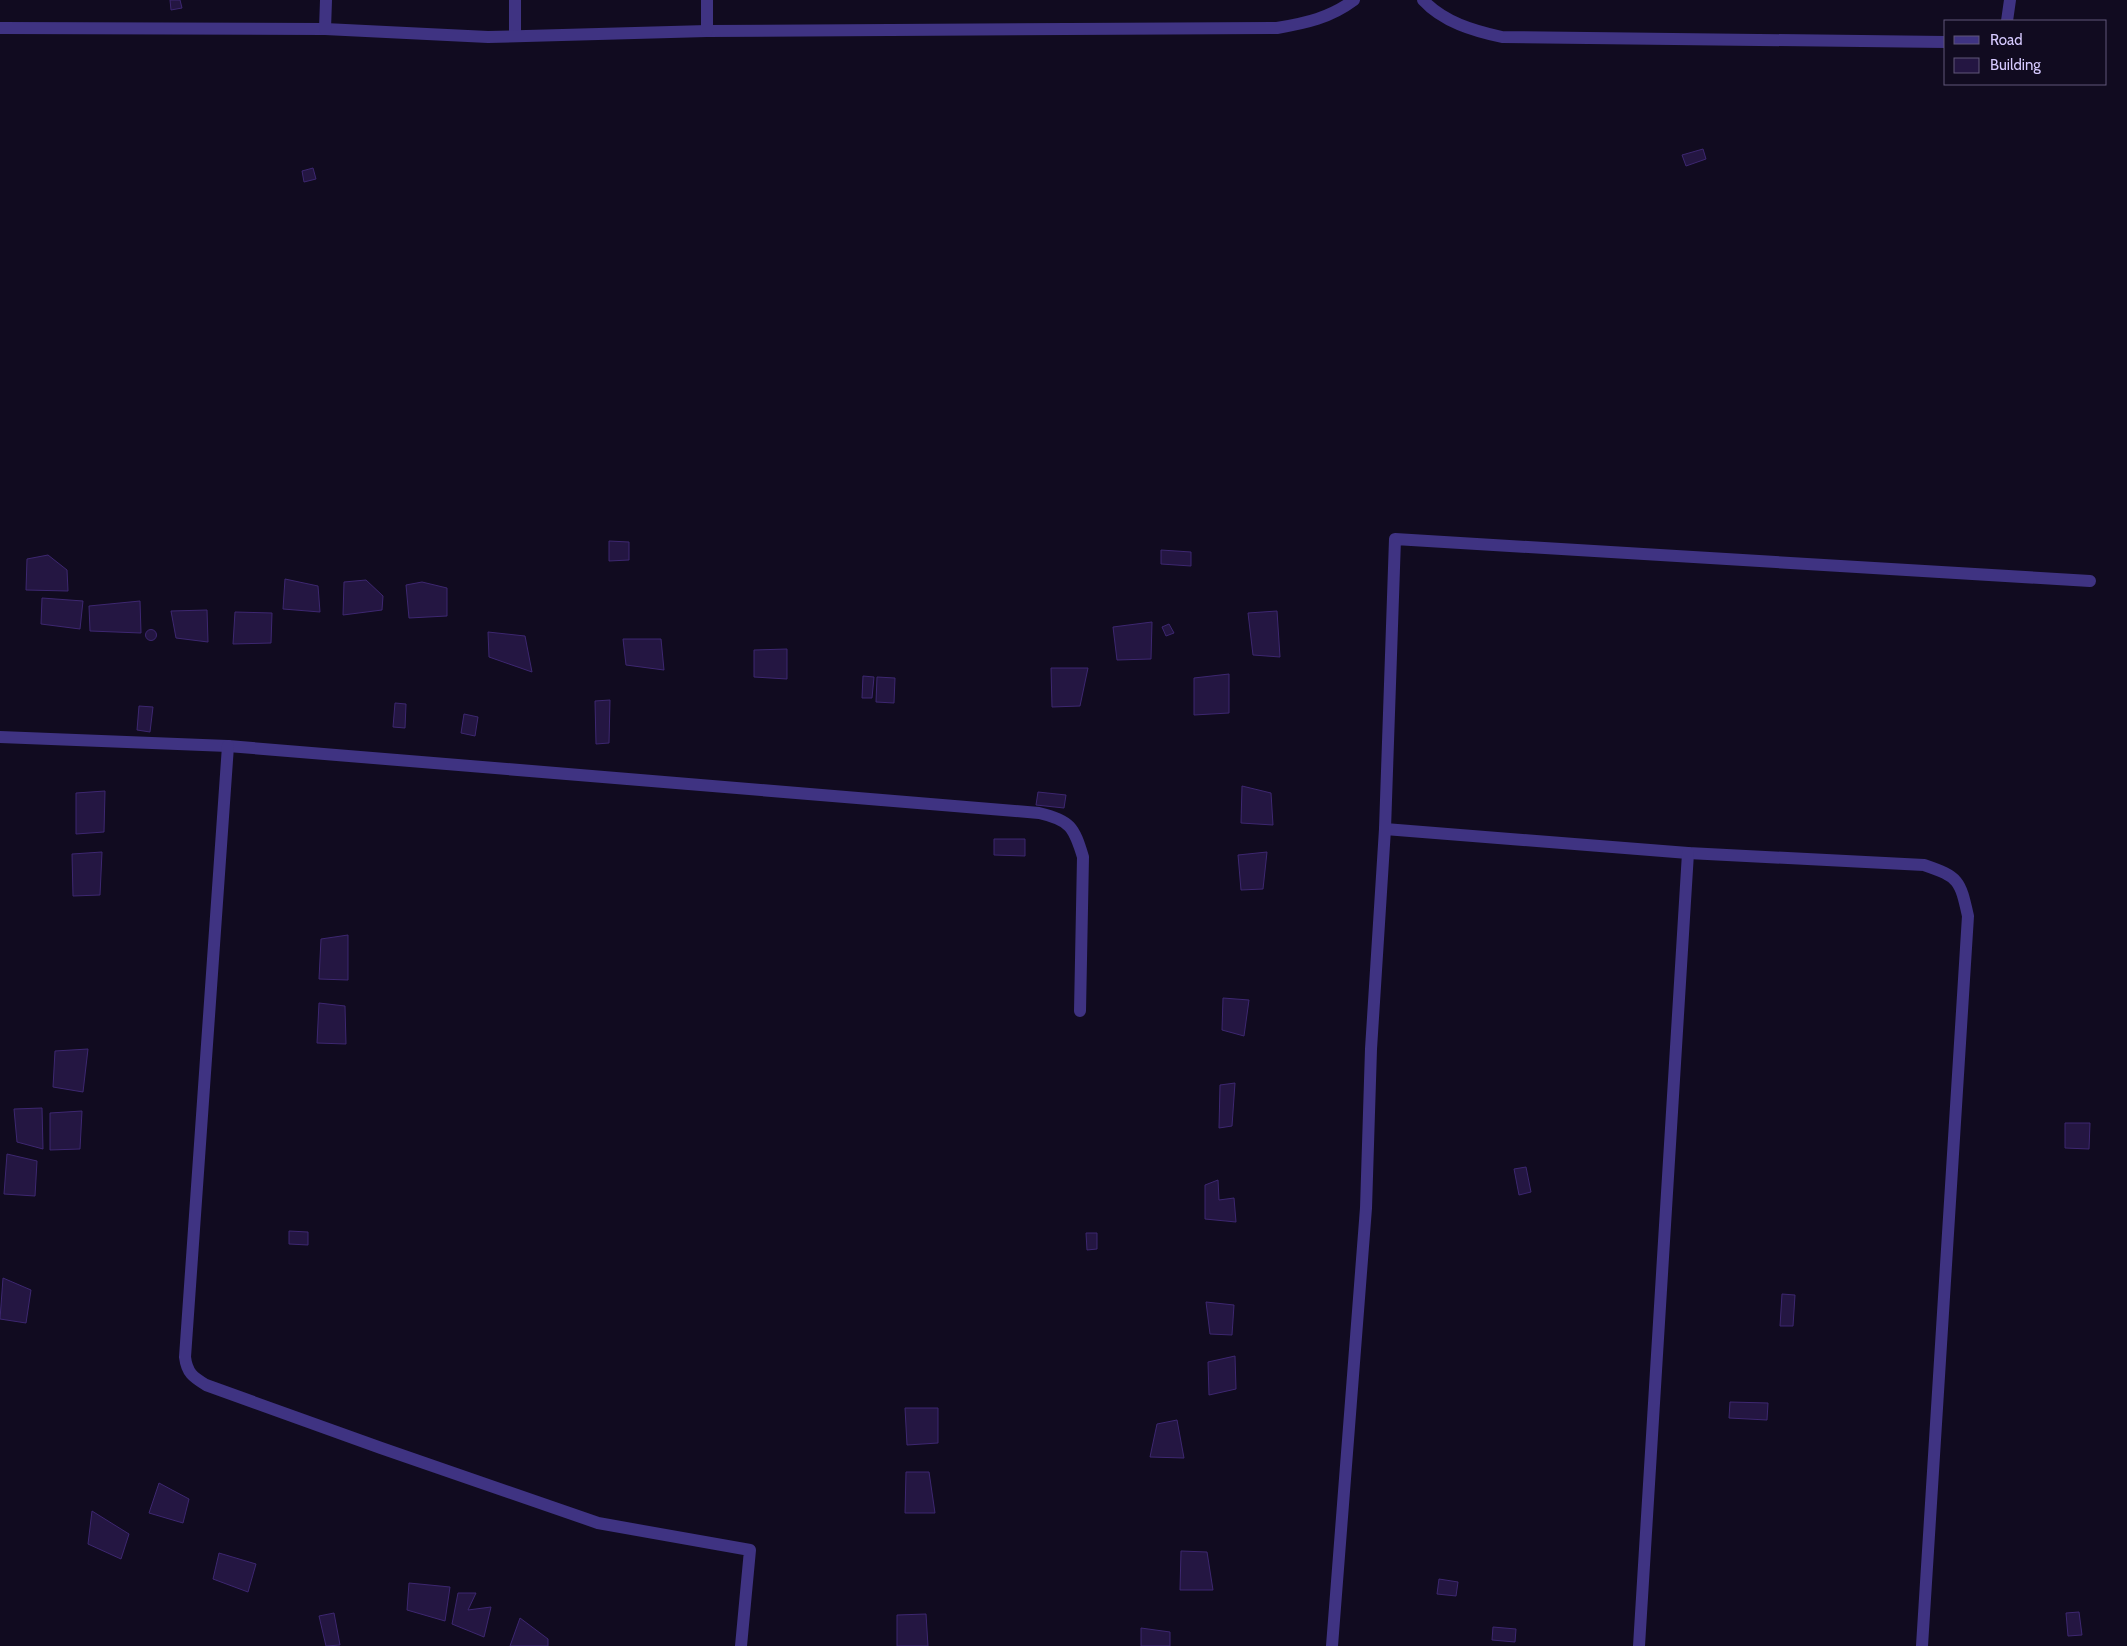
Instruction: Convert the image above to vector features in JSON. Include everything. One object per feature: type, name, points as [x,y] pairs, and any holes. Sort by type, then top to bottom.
[{"type":"street","points":[[325,30],[326,0]]},
{"type":"street","points":[[515,0],[515,36]]},
{"type":"street","points":[[707,0],[707,31]]},
{"type":"street","points":[[0,28],[325,30],[488,37],[707,31],[1277,28],[1311,22],[1339,11],[1354,0]]},
{"type":"street","points":[[1423,0],[1455,24],[1476,32],[1502,37],[1944,42]]},
{"type":"street","points":[[2007,20],[2010,0]]},
{"type":"street","points":[[1332,1646],[1366,1208],[1371,1049],[1385,829],[1395,539],[2090,581]]},
{"type":"street","points":[[0,737],[228,746],[1029,812],[1058,817],[1076,833],[1084,857],[1080,1011]]},
{"type":"street","points":[[228,746],[185,1357],[186,1368],[192,1377],[206,1385],[598,1523],[750,1550],[741,1646]]},
{"type":"street","points":[[1385,829],[1688,854],[1924,865],[1949,874],[1962,890],[1968,916],[1922,1646]]},
{"type":"street","points":[[1639,1646],[1688,854]]},
{"type":"building","points":[[170,0],[180,0],[182,8],[171,10]]},
{"type":"building","points":[[1703,149],[1706,159],[1686,166],[1682,155]]},
{"type":"building","points":[[313,168],[316,179],[304,182],[302,171]]},
{"type":"building","points":[[609,541],[629,542],[629,560],[609,561]]},
{"type":"building","points":[[1161,550],[1191,552],[1191,566],[1161,564]]},
{"type":"building","points":[[48,555],[67,570],[68,591],[26,590],[27,559]]},
{"type":"building","points":[[285,579],[318,586],[320,612],[283,609]]},
{"type":"building","points":[[366,580],[383,596],[382,610],[343,615],[344,582]]},
{"type":"building","points":[[422,582],[447,588],[447,616],[409,618],[406,585]]},
{"type":"building","points":[[42,598],[83,601],[80,629],[41,624]]},
{"type":"building","points":[[140,601],[141,633],[90,631],[89,606]]},
{"type":"building","points":[[207,610],[208,642],[176,638],[171,611]]},
{"type":"building","points":[[1277,611],[1280,657],[1253,655],[1248,613]]},
{"type":"building","points":[[235,612],[272,613],[271,643],[233,644]]},
{"type":"building","points":[[1152,622],[1151,659],[1117,660],[1113,627]]},
{"type":"building","points":[[1169,624],[1174,633],[1166,636],[1162,627]]},
{"type":"building","points":[[149,630],[153,630],[156,635],[155,639],[149,640],[146,637],[146,633]]},
{"type":"building","points":[[488,632],[525,636],[532,672],[489,657]]},
{"type":"building","points":[[623,639],[661,639],[664,670],[626,665]]},
{"type":"building","points":[[787,649],[787,679],[754,677],[754,650]]},
{"type":"building","points":[[1051,668],[1088,668],[1080,706],[1052,707]]},
{"type":"building","points":[[1229,674],[1229,713],[1194,715],[1194,678]]},
{"type":"building","points":[[863,676],[874,677],[872,698],[862,698]]},
{"type":"building","points":[[877,677],[895,678],[894,703],[876,702]]},
{"type":"building","points":[[610,700],[609,743],[596,744],[595,701]]},
{"type":"building","points":[[395,703],[406,704],[405,728],[393,727]]},
{"type":"building","points":[[139,706],[153,707],[150,732],[137,730]]},
{"type":"building","points":[[464,714],[478,717],[475,736],[461,733]]},
{"type":"building","points":[[1242,786],[1271,793],[1273,825],[1241,823]]},
{"type":"building","points":[[105,791],[104,832],[76,834],[76,793]]},
{"type":"building","points":[[1038,792],[1066,795],[1064,808],[1036,805]]},
{"type":"building","points":[[994,839],[1025,839],[1025,856],[994,855]]},
{"type":"building","points":[[102,852],[100,895],[73,896],[72,854]]},
{"type":"building","points":[[1267,852],[1263,889],[1241,890],[1238,855]]},
{"type":"building","points":[[348,935],[348,980],[319,979],[321,939]]},
{"type":"building","points":[[1223,998],[1249,1000],[1244,1036],[1222,1030]]},
{"type":"building","points":[[319,1003],[345,1006],[346,1044],[317,1043]]},
{"type":"building","points":[[88,1049],[83,1092],[53,1087],[55,1051]]},
{"type":"building","points":[[1235,1083],[1232,1126],[1219,1128],[1220,1085]]},
{"type":"building","points":[[42,1108],[43,1149],[17,1142],[14,1109]]},
{"type":"building","points":[[82,1111],[80,1149],[50,1150],[50,1113]]},
{"type":"building","points":[[2065,1123],[2090,1123],[2089,1149],[2065,1148]]},
{"type":"building","points":[[7,1154],[37,1161],[35,1196],[4,1194]]},
{"type":"building","points":[[1526,1167],[1531,1192],[1519,1195],[1514,1169]]},
{"type":"building","points":[[1218,1180],[1219,1200],[1234,1198],[1236,1222],[1205,1219],[1205,1185]]},
{"type":"building","points":[[289,1231],[308,1232],[308,1245],[289,1244]]},
{"type":"building","points":[[1086,1233],[1097,1233],[1097,1249],[1087,1250]]},
{"type":"building","points":[[3,1278],[31,1290],[26,1323],[0,1319]]},
{"type":"building","points":[[1782,1294],[1795,1295],[1793,1326],[1780,1326]]},
{"type":"building","points":[[1206,1302],[1234,1305],[1232,1335],[1210,1334]]},
{"type":"building","points":[[1235,1356],[1236,1389],[1209,1395],[1208,1362]]},
{"type":"building","points":[[1730,1402],[1768,1403],[1767,1420],[1729,1418]]},
{"type":"building","points":[[905,1408],[938,1408],[938,1443],[907,1445]]},
{"type":"building","points":[[1177,1420],[1184,1458],[1150,1457],[1157,1424]]},
{"type":"building","points":[[906,1472],[929,1472],[935,1513],[905,1513]]},
{"type":"building","points":[[159,1483],[189,1499],[183,1523],[149,1513]]},
{"type":"building","points":[[92,1511],[129,1534],[121,1559],[88,1544]]},
{"type":"building","points":[[1181,1551],[1207,1552],[1213,1590],[1180,1590]]},
{"type":"building","points":[[219,1553],[256,1564],[248,1592],[213,1579]]},
{"type":"building","points":[[1439,1579],[1458,1582],[1456,1596],[1437,1594]]},
{"type":"building","points":[[409,1583],[450,1587],[445,1621],[407,1610]]},
{"type":"building","points":[[458,1593],[476,1593],[468,1610],[491,1607],[484,1637],[452,1624]]},
{"type":"building","points":[[2079,1612],[2082,1635],[2068,1636],[2066,1613]]},
{"type":"building","points":[[334,1613],[340,1645],[326,1646],[319,1616]]},
{"type":"building","points":[[926,1614],[928,1646],[897,1646],[897,1615]]},
{"type":"building","points":[[520,1618],[548,1639],[548,1646],[510,1646]]},
{"type":"building","points":[[1493,1627],[1516,1629],[1515,1642],[1492,1640]]},
{"type":"building","points":[[1141,1628],[1170,1632],[1170,1646],[1141,1646]]}]
